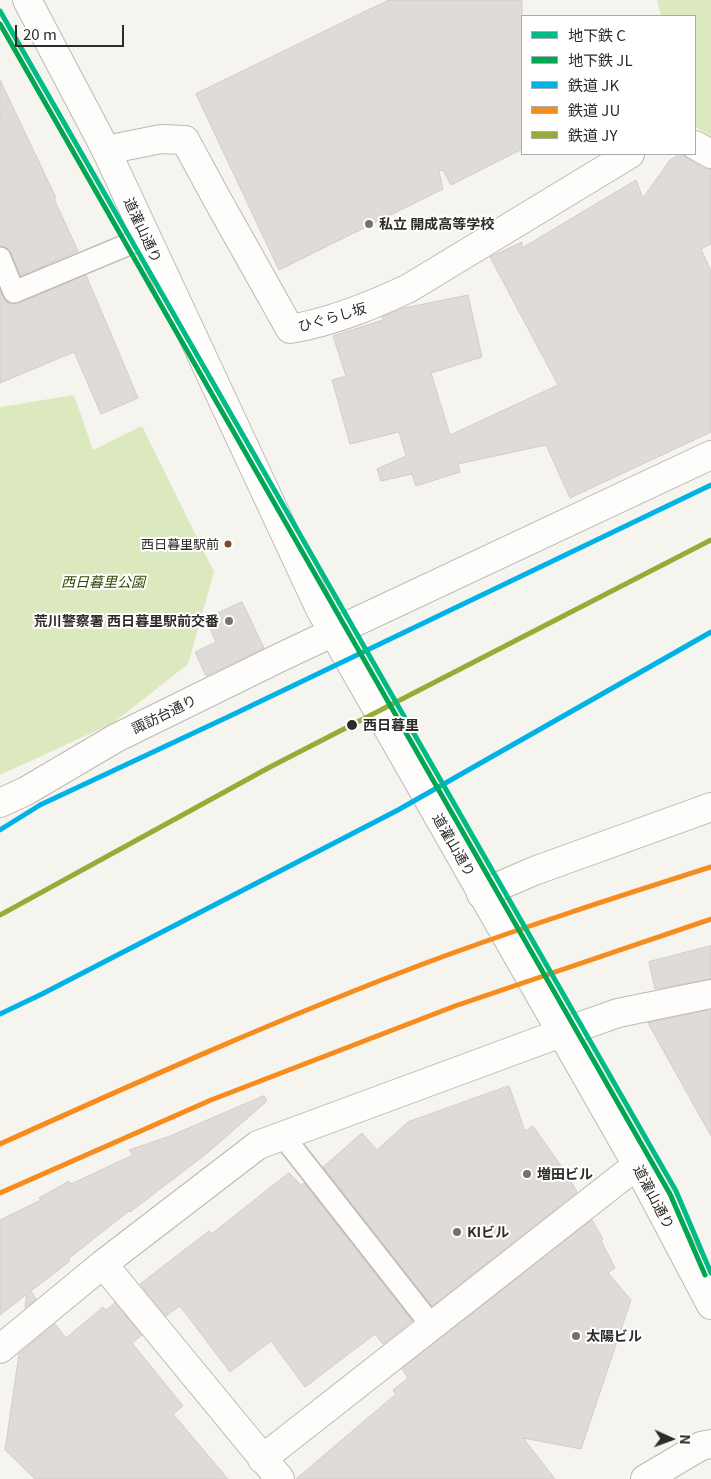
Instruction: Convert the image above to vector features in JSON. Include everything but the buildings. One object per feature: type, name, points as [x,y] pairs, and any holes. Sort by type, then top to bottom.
[{"type":"street","name":"道灌山通り","points":[[35,3],[332,632],[637,1165],[711,1305]]},
{"type":"street","name":"ひぐらし坂","points":[[106,150],[161,139],[186,140],[216,199],[290,329],[309,326],[376,304],[409,288],[628,155]]},
{"type":"street","points":[[696,146],[711,154]]},
{"type":"street","name":"諏訪台通り","points":[[0,803],[26,791],[116,738],[332,632],[711,455]]},
{"type":"street","points":[[481,894],[534,871],[711,807]]},
{"type":"street","points":[[0,1349],[103,1264],[258,1145],[618,1013],[711,994]]},
{"type":"street","points":[[262,1459],[637,1165]]},
{"type":"street","points":[[103,1264],[280,1479]]},
{"type":"street","points":[[645,1479],[701,1446],[711,1444]]},
{"type":"lane","points":[[0,258],[14,292],[146,237]]},
{"type":"lane","points":[[283,1136],[432,1326]]},
{"type":"green space","points":[[657,0],[711,0],[711,136],[696,128],[696,15],[661,15]]},
{"type":"green space","name":"西日暮里公園","points":[[74,395],[93,450],[142,426],[214,572],[188,664],[113,723],[0,775],[0,407]]},
{"type":"metro line","name":"C","points":[[0,11],[676,1191],[711,1273]]},
{"type":"metro line","name":"JL","points":[[0,24],[670,1194],[705,1275]]},
{"type":"rail line","name":"JK","points":[[0,830],[40,805],[711,485]]},
{"type":"rail line","name":"JY","points":[[0,915],[270,767],[711,540]]},
{"type":"rail line","name":"JK","points":[[0,1014],[398,810],[711,632]]},
{"type":"rail line","name":"JU","points":[[0,1144],[214,1049],[376,982],[500,936],[711,867]]},
{"type":"rail line","name":"JU","points":[[0,1193],[211,1100],[455,1006],[711,919]]},
{"type":"place","name":"私立 開成高等学校","points":[[369,224]]},
{"type":"place","name":"西日暮里駅前","points":[[228,544]]},
{"type":"place","name":"荒川警察署 西日暮里駅前交番","points":[[229,621]]},
{"type":"place","name":"西日暮里","points":[[352,725]]},
{"type":"place","name":"増田ビル","points":[[527,1174]]},
{"type":"place","name":"KIビル","points":[[457,1232]]},
{"type":"place","name":"太陽ビル","points":[[576,1336]]}]
